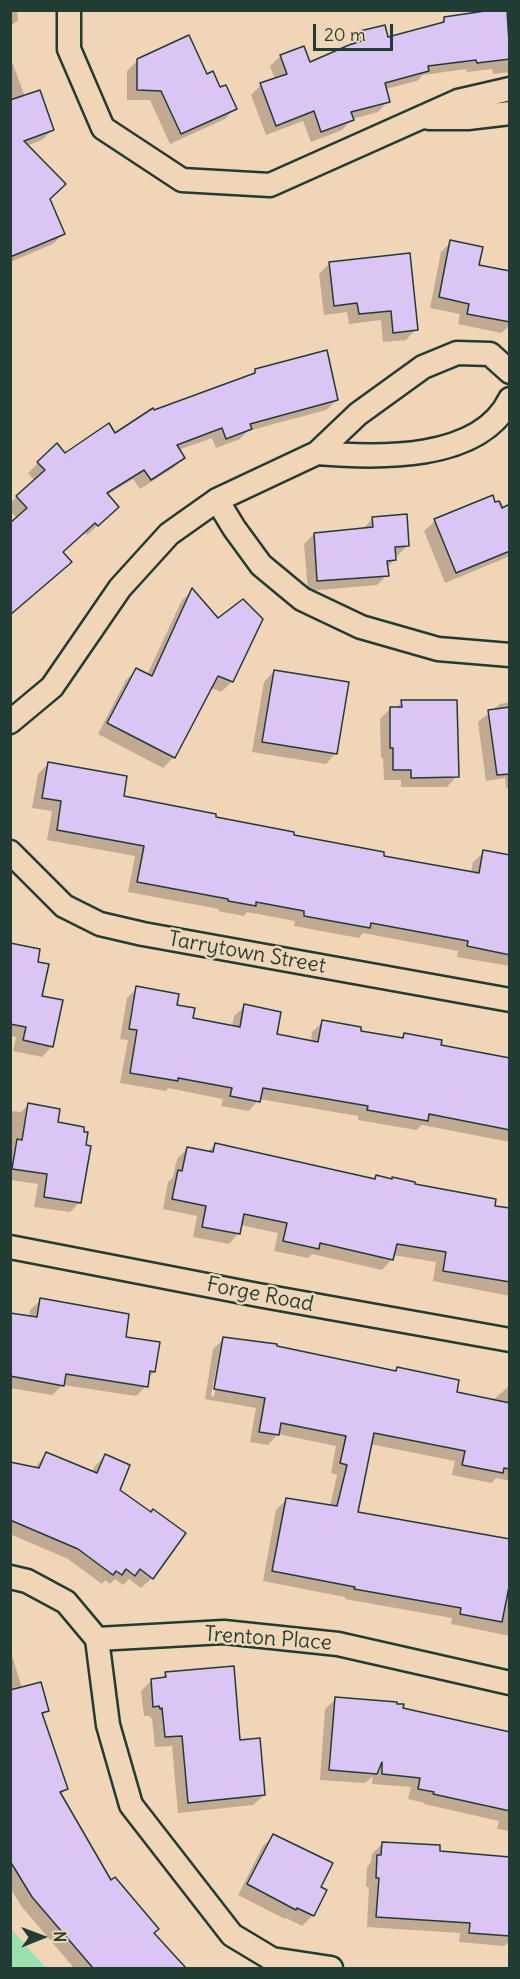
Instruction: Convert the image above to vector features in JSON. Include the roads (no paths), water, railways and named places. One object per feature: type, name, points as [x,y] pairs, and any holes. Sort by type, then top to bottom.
[{"type":"street","points":[[69,10],[69,49],[103,128],[182,180],[270,185],[458,101],[510,89]]},
{"type":"street","points":[[422,118],[510,113]]},
{"type":"street","points":[[10,722],[52,687],[120,588],[169,534],[217,500],[317,453],[358,414],[423,367],[457,353],[490,354],[510,372]]},
{"type":"street","points":[[317,453],[408,454],[448,447],[488,427],[504,411],[510,399]]},
{"type":"street","points":[[217,500],[261,565],[302,599],[361,627],[438,650],[510,655]]},
{"type":"street","name":"Tarrytown Street","points":[[10,852],[64,906],[100,924],[142,934],[510,1000]]},
{"type":"street","name":"Forge Road","points":[[10,1247],[258,1295],[510,1340]]},
{"type":"street","points":[[10,1577],[27,1581],[66,1602],[96,1639],[108,1725],[131,1805],[232,1935],[272,1959],[331,1968]]},
{"type":"street","name":"Trenton Place","points":[[96,1639],[224,1632],[338,1644],[510,1683]]}]
